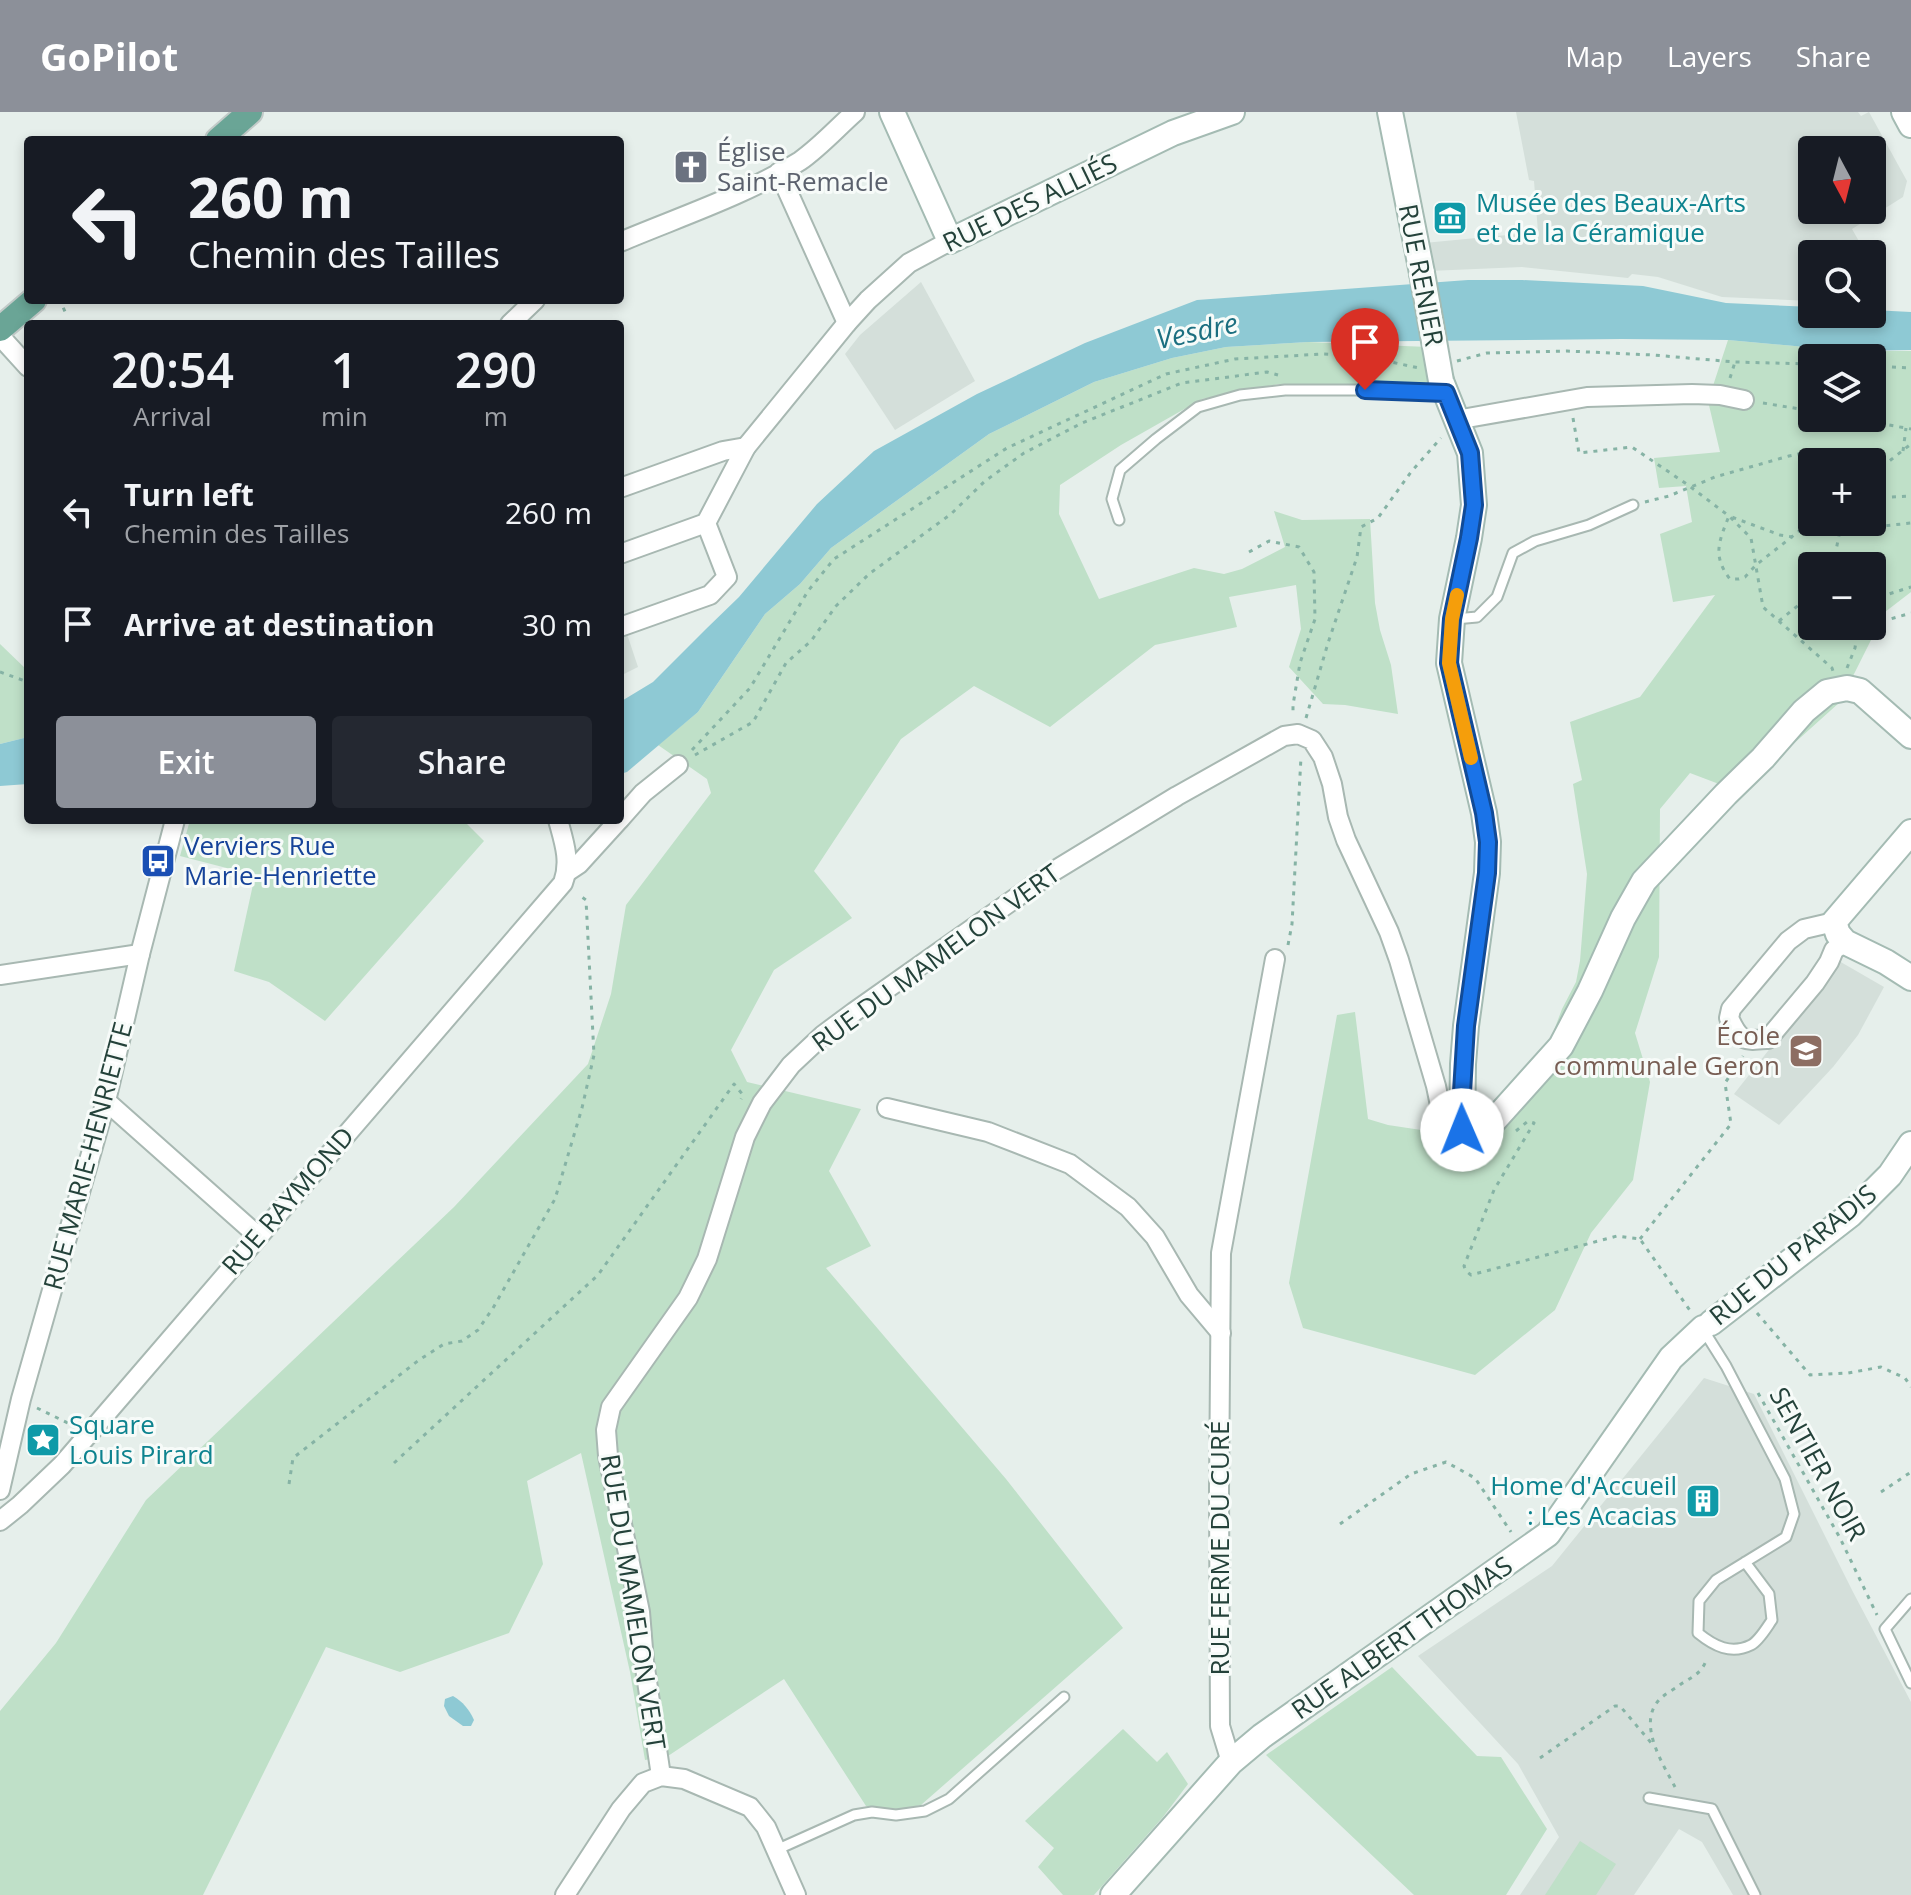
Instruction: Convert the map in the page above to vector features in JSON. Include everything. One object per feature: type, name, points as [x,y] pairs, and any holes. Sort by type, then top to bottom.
[{"type":"main road","points":[[223,136],[248,114]]},
{"type":"main road","points":[[0,329],[29,304]]},
{"type":"street","points":[[624,240],[754,186],[803,159],[855,112]]},
{"type":"street","points":[[892,112],[950,241]]},
{"type":"street","name":"RUE DES ALLIÉS","points":[[706,523],[746,447],[847,323],[909,263],[1173,133],[1232,112]]},
{"type":"street","name":"RUE RENIER","points":[[1390,112],[1441,376],[1470,453],[1474,505],[1452,619],[1449,663],[1488,842],[1487,873],[1463,1064],[1462,1130],[1471,1141]]},
{"type":"street","points":[[1904,112],[1911,125]]},
{"type":"street","points":[[779,172],[847,323]]},
{"type":"street","points":[[514,320],[531,304]]},
{"type":"street","points":[[0,336],[24,363]]},
{"type":"street","points":[[1456,420],[1570,399],[1692,394],[1744,400]]},
{"type":"street","points":[[624,487],[723,451],[746,447]]},
{"type":"street","points":[[624,553],[706,523],[727,577],[710,595],[624,626]]},
{"type":"street","points":[[1298,734],[1312,740],[1323,757],[1346,840],[1399,960],[1450,1144],[1461,1148],[1482,1134],[1561,1046],[1644,881],[1804,711],[1827,692],[1842,689],[1860,691],[1911,736]]},
{"type":"street","name":"RUE DU MAMELON VERT","points":[[661,1776],[640,1612],[608,1456],[606,1430],[611,1407],[688,1298],[703,1269],[745,1137],[762,1103],[791,1065],[823,1035],[1042,879],[1177,796],[1284,736],[1298,734]]},
{"type":"street","name":"RUE RAYMOND","points":[[624,815],[643,793],[678,765]]},
{"type":"street","name":"RUE MARIE-HENRIETTE","points":[[0,1490],[5,1438],[21,1399],[106,1101],[174,824]]},
{"type":"street","points":[[559,824],[567,853],[565,878]]},
{"type":"street","name":"RUE RAYMOND","points":[[0,1521],[62,1465],[565,878],[616,824]]},
{"type":"street","points":[[1911,832],[1840,932],[1829,962],[1815,983],[1768,1039],[1747,1041],[1739,1037],[1729,1018],[1731,1009],[1788,941],[1804,929],[1840,932],[1911,978]]},
{"type":"street","points":[[0,975],[140,954]]},
{"type":"street","name":"RUE FERME DU CURÉ","points":[[1231,1762],[1220,1726],[1221,1253],[1275,959]]},
{"type":"street","points":[[106,1101],[258,1236]]},
{"type":"street","points":[[887,1108],[988,1132],[1070,1164],[1128,1207],[1155,1237],[1189,1295],[1221,1333]]},
{"type":"street","name":"RUE DU PARADIS","points":[[1707,1326],[1850,1215],[1890,1175],[1911,1144]]},
{"type":"street","name":"RUE ALBERT THOMAS","points":[[1113,1895],[1231,1762],[1262,1736],[1548,1534],[1671,1358],[1707,1326]]},
{"type":"street","points":[[565,1895],[621,1809],[643,1783],[661,1776],[684,1779],[750,1807],[766,1827],[796,1895]]},
{"type":"lane","points":[[1119,520],[1112,499],[1120,470],[1198,407],[1240,395],[1285,390],[1387,390],[1441,376]]},
{"type":"lane","points":[[1452,619],[1477,617],[1497,597],[1513,553],[1535,541],[1589,525],[1633,505]]},
{"type":"lane","points":[[1707,1326],[1785,1479],[1794,1514],[1786,1537],[1745,1562],[1716,1580],[1699,1601],[1698,1633],[1710,1643],[1727,1650],[1753,1644],[1772,1620],[1769,1594],[1745,1562]]},
{"type":"lane","points":[[1911,1599],[1885,1629],[1911,1683]]},
{"type":"lane","points":[[776,1850],[854,1815],[925,1811],[949,1799],[1064,1697]]},
{"type":"lane","points":[[1649,1798],[1712,1809],[1755,1895]]},
{"type":"path","points":[[60,304],[66,314]]},
{"type":"path","points":[[678,765],[750,688],[808,591],[834,559],[1007,448],[1166,374],[1235,359],[1323,354],[1363,356],[1441,376],[1487,353],[1567,351],[1798,364]]},
{"type":"path","points":[[1886,367],[1911,368]]},
{"type":"path","points":[[678,765],[753,722],[786,663],[811,641],[836,606],[869,574],[951,514],[985,481],[1024,453],[1082,423],[1182,383],[1267,372]]},
{"type":"path","points":[[1570,399],[1579,453],[1632,447],[1729,516],[1751,538],[1763,607],[1832,668],[1842,689]]},
{"type":"path","points":[[1744,400],[1798,409]]},
{"type":"path","points":[[1886,424],[1908,428],[1903,451]]},
{"type":"path","points":[[1298,734],[1357,557],[1361,527],[1378,518],[1442,436],[1445,448]]},
{"type":"path","points":[[1886,464],[1911,444]]},
{"type":"path","points":[[1633,505],[1669,496],[1715,477],[1798,454]]},
{"type":"path","points":[[1886,497],[1911,496]]},
{"type":"path","points":[[1729,516],[1793,537]]},
{"type":"path","points":[[1729,516],[1718,549],[1719,559],[1730,579],[1739,579],[1751,572],[1798,533]]},
{"type":"path","points":[[1836,552],[1839,535],[1864,528],[1911,523]]},
{"type":"path","points":[[1249,552],[1269,541],[1299,547],[1314,572],[1315,619],[1300,663],[1293,705],[1298,734],[1292,924],[1286,958],[1275,959]]},
{"type":"path","points":[[1886,595],[1911,587]]},
{"type":"path","points":[[1779,621],[1798,605]]},
{"type":"path","points":[[1886,620],[1911,613]]},
{"type":"path","points":[[1842,689],[1856,640]]},
{"type":"path","points":[[0,672],[24,681]]},
{"type":"path","points":[[289,1484],[293,1458],[419,1360],[444,1344],[462,1341],[478,1330],[555,1199],[594,1055],[586,900],[565,878]]},
{"type":"path","points":[[1640,1239],[1731,1124],[1725,1083],[1741,1059],[1747,1041]]},
{"type":"path","points":[[394,1463],[598,1275],[734,1084],[743,1095],[739,1109]]},
{"type":"path","points":[[1506,1139],[1528,1121],[1534,1123],[1494,1190],[1464,1266],[1466,1271],[1471,1275],[1617,1236],[1640,1239],[1707,1326]]},
{"type":"path","points":[[1745,1297],[1810,1375],[1881,1367],[1905,1378],[1911,1387]]},
{"type":"path","name":"SENTIER NOIR","points":[[1757,1391],[1840,1538],[1885,1629]]},
{"type":"path","points":[[21,1399],[88,1433]]},
{"type":"path","points":[[1340,1524],[1411,1474],[1446,1462],[1475,1478],[1524,1552]]},
{"type":"path","points":[[1881,1492],[1911,1472]]},
{"type":"path","points":[[1653,1745],[1653,1710],[1660,1699],[1703,1669],[1710,1643]]},
{"type":"path","points":[[1540,1758],[1615,1706],[1620,1706],[1653,1745],[1684,1805]]},
{"type":"shaded area","points":[[1516,112],[1858,112],[1861,116],[1869,112],[1882,136],[1798,136],[1798,224],[1860,224],[1852,229],[1858,240],[1798,240],[1798,300],[1722,297],[1658,277],[1632,274],[1628,278],[1522,267],[1429,271],[1424,243],[1538,232],[1534,181],[1529,180]]},
{"type":"shaded area","points":[[1886,143],[1907,181],[1903,197],[1886,208]]},
{"type":"shaded area","points":[[921,282],[975,381],[895,430],[845,354],[860,335]]},
{"type":"shaded area","points":[[624,628],[638,667],[624,674]]},
{"type":"shaded area","name":"École communale Geron","points":[[1839,961],[1884,987],[1858,1035],[1779,1125],[1734,1094]]},
{"type":"shaded area","points":[[1704,1378],[1754,1394],[1911,1702],[1911,1895],[1733,1895],[1702,1842],[1679,1829],[1634,1895],[1520,1895],[1559,1837],[1518,1764],[1418,1656],[1552,1566]]},
{"type":"green space","points":[[1728,340],[1798,346],[1798,432],[1886,432],[1886,351],[1911,351],[1911,592],[1886,611],[1886,552],[1798,552],[1798,640],[1871,640],[1840,702],[1740,792],[1690,773],[1660,809],[1659,957],[1635,1033],[1650,1082],[1633,1180],[1591,1233],[1555,1310],[1475,1375],[1303,1328],[1289,1283],[1337,1015],[1355,1012],[1368,1119],[1461,1136],[1550,1041],[1576,982],[1587,874],[1573,784],[1582,780],[1570,722],[1640,697],[1715,595],[1673,602],[1660,534],[1692,522],[1686,486],[1659,488],[1654,458],[1720,452],[1708,401]]},
{"type":"green space","points":[[1308,342],[1428,347],[1433,386],[1279,384],[1202,399],[1121,445],[1060,485],[1059,514],[1099,599],[1194,568],[1224,574],[1242,569],[1285,547],[1274,511],[1302,520],[1370,519],[1375,603],[1391,665],[1398,714],[1323,704],[1289,667],[1301,629],[1296,585],[1229,597],[1237,627],[1155,645],[1050,727],[974,686],[901,739],[814,871],[852,918],[774,970],[731,1050],[747,1082],[861,1109],[829,1171],[871,1246],[826,1268],[1006,1479],[1123,1628],[921,1805],[898,1810],[866,1806],[784,1679],[668,1756],[645,1760],[630,1672],[581,1453],[527,1481],[543,1564],[509,1633],[400,1672],[326,1647],[203,1895],[0,1895],[0,1711],[56,1643],[146,1500],[454,1207],[588,1064],[611,994],[626,905],[711,793],[707,779],[658,745],[698,712],[765,614],[800,584],[831,548],[989,434],[1094,382],[1172,358],[1226,347]]},
{"type":"green space","points":[[0,644],[24,667],[24,738],[0,744]]},
{"type":"green space","points":[[189,824],[467,824],[484,841],[325,1021],[269,982],[234,971],[254,880],[246,873],[180,856]]},
{"type":"green space","points":[[1392,1667],[1477,1756],[1501,1757],[1547,1829],[1506,1895],[1414,1895],[1266,1755]]},
{"type":"green space","points":[[1123,1729],[1157,1762],[1167,1752],[1188,1784],[1094,1895],[1063,1895],[1038,1867],[1054,1848],[1025,1821]]},
{"type":"green space","points":[[1580,1841],[1616,1864],[1596,1895],[1545,1895]]},
{"type":"water","name":"Vesdre","points":[[1468,280],[1643,286],[1726,303],[1798,306],[1798,328],[1886,328],[1886,311],[1911,312],[1911,350],[1886,350],[1886,344],[1798,346],[1728,340],[1308,342],[1226,347],[1172,358],[1094,382],[989,434],[831,548],[800,584],[765,614],[698,712],[624,773],[624,700],[653,682],[739,597],[817,504],[874,451],[977,394],[1085,343],[1197,300]]},
{"type":"water","points":[[24,738],[24,784],[0,786],[0,744]]},
{"type":"water","points":[[453,1696],[470,1712],[474,1720],[471,1726],[463,1726],[449,1716],[444,1706],[445,1699]]},
{"type":"slow traffic","points":[[1457,595],[1449,663],[1471,758]]},
{"type":"place","name":"Église Saint-Remacle","points":[[691,167]]},
{"type":"place","name":"Musée des Beaux-Arts et de la Céramique","points":[[1450,218]]},
{"type":"place","name":"Verviers Rue Marie-Henriette","points":[[158,861]]},
{"type":"place","name":"École communale Geron","points":[[1806,1051]]},
{"type":"place","name":"Square Louis Pirard","points":[[43,1440]]},
{"type":"place","name":"Home d'Accueil : Les Acacias","points":[[1703,1501]]},
{"type":"route","points":[[1365,390],[1446,393],[1470,453],[1474,505],[1452,619],[1449,663],[1488,842],[1487,873],[1466,1026],[1462,1130]]}]
